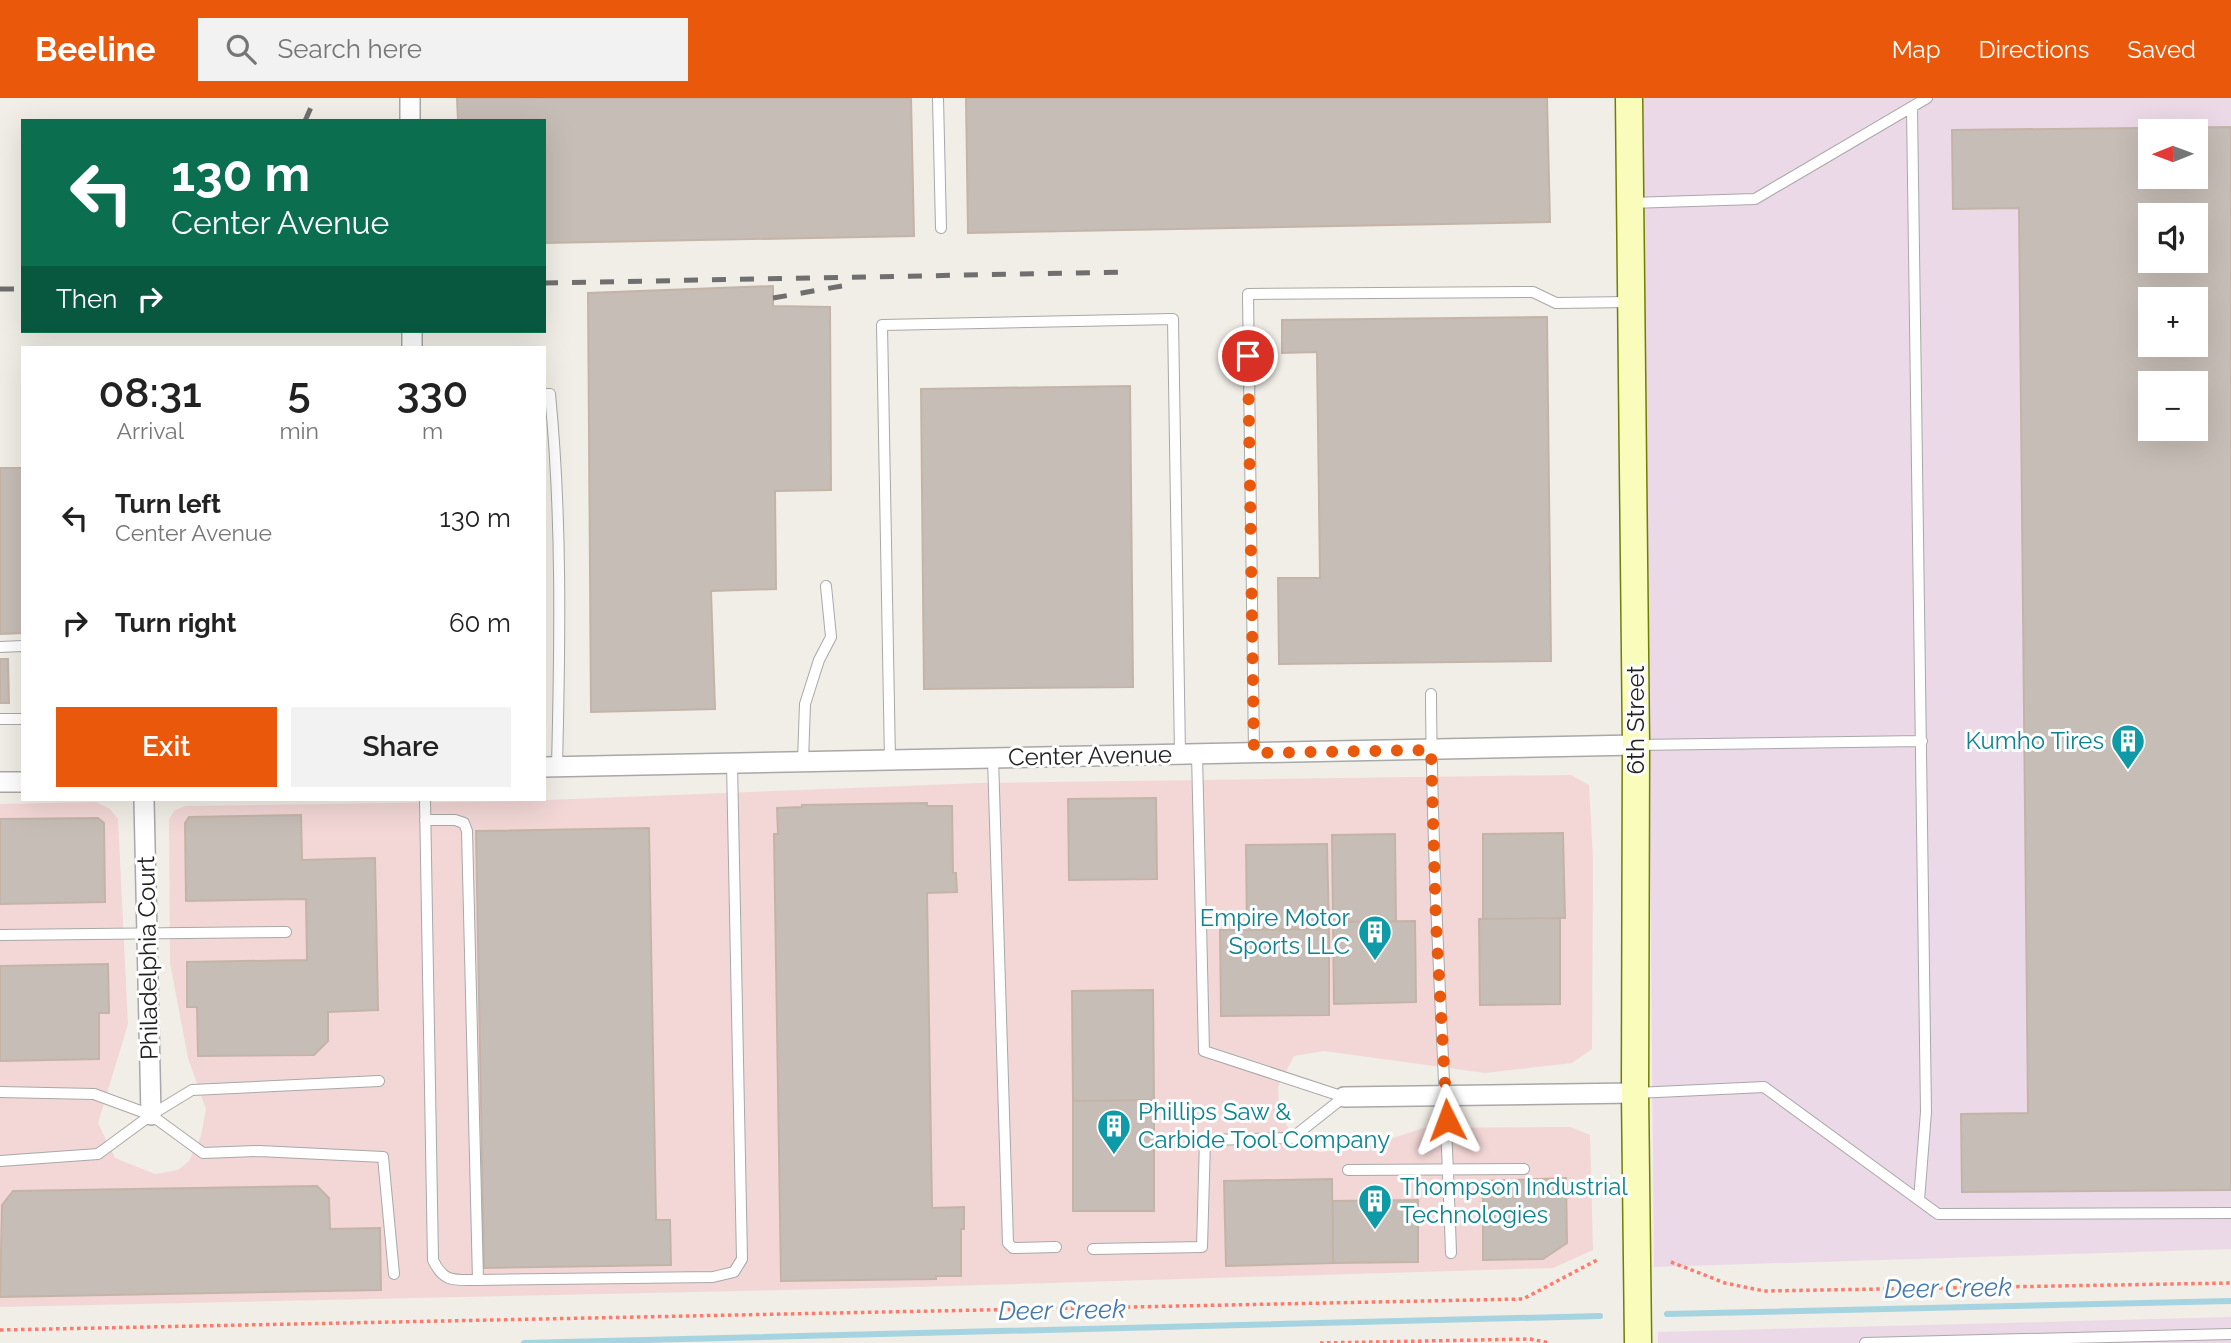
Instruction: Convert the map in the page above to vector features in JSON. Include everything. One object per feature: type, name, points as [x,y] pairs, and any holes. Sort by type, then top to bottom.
[{"type":"main road","name":"6th Street","points":[[1629,98],[1636,745],[1635,1093],[1638,1343]]},
{"type":"street","points":[[410,98],[410,119]]},
{"type":"street","name":"Center Avenue","points":[[551,767],[1636,745]]},
{"type":"street","points":[[0,782],[21,782]]},
{"type":"street","name":"Philadelphia Court","points":[[144,801],[151,1115]]},
{"type":"street","points":[[1345,1097],[1635,1093]]},
{"type":"lane","points":[[938,98],[941,228]]},
{"type":"lane","points":[[1630,203],[1755,199],[1927,98]]},
{"type":"lane","points":[[1912,107],[1926,1112],[1919,1200]]},
{"type":"lane","points":[[1254,753],[1248,295],[1534,292],[1556,303],[1631,302]]},
{"type":"lane","points":[[890,760],[882,324],[1173,319],[1189,754],[1204,1051],[1345,1097]]},
{"type":"lane","points":[[546,394],[550,394],[556,454],[560,655],[551,767]]},
{"type":"lane","points":[[803,761],[805,704],[819,660],[831,637],[826,586]]},
{"type":"lane","points":[[0,647],[21,646]]},
{"type":"lane","points":[[1431,694],[1436,923],[1446,1096],[1451,1253]]},
{"type":"lane","points":[[0,719],[21,719]]},
{"type":"lane","points":[[1636,745],[1922,741]]},
{"type":"lane","points":[[993,758],[1008,1243],[1013,1248],[1056,1247]]},
{"type":"lane","points":[[425,801],[433,1259],[439,1273],[452,1280],[713,1277],[734,1272],[742,1259],[732,763]]},
{"type":"lane","points":[[425,820],[456,820],[464,823],[467,831],[478,1280]]},
{"type":"lane","points":[[0,935],[286,932]]},
{"type":"lane","points":[[0,1161],[99,1154],[151,1115],[192,1090],[379,1081]]},
{"type":"lane","points":[[1635,1093],[1764,1087],[1938,1214],[2231,1213]]},
{"type":"lane","points":[[0,1092],[94,1094],[151,1115],[203,1153],[258,1152],[383,1157],[394,1274]]},
{"type":"lane","points":[[1093,1249],[1202,1247],[1205,1140],[1292,1138],[1345,1097]]},
{"type":"lane","points":[[1348,1170],[1524,1168]]},
{"type":"lane","points":[[1865,1343],[2231,1334]]},
{"type":"path","points":[[0,1330],[1523,1299],[1599,1259]]},
{"type":"path","points":[[1671,1262],[1725,1283],[1764,1291],[2231,1283]]},
{"type":"path","points":[[1320,1343],[1530,1339],[1550,1343]]},
{"type":"shaded area","points":[[1643,98],[2231,98],[2231,1249],[1654,1267]]},
{"type":"shaded area","points":[[1571,775],[1589,785],[1593,859],[1592,1049],[1572,1063],[1485,1073],[1324,1051],[1294,1056],[1278,1087],[1280,1113],[1297,1143],[1320,1152],[1371,1145],[1424,1128],[1570,1127],[1590,1135],[1593,1250],[1553,1268],[879,1288],[0,1307],[0,804],[96,802],[110,809],[118,819],[128,1024],[98,1123],[115,1158],[155,1174],[178,1170],[189,1161],[201,1136],[206,1109],[188,1058],[170,963],[169,819],[175,810],[185,806],[546,801],[980,783]]},
{"type":"shaded area","points":[[2231,1317],[2231,1343],[1658,1343],[1658,1332]]},
{"type":"building","points":[[457,98],[911,98],[914,236],[546,243],[546,119],[458,119]]},
{"type":"building","points":[[966,98],[1547,98],[1550,222],[968,233]]},
{"type":"building","name":"Kumho Tires","points":[[2208,127],[2231,127],[2231,1190],[1962,1192],[1961,1114],[2028,1113],[2019,208],[1953,209],[1952,130],[2138,128],[2138,189],[2208,189]]},
{"type":"building","points":[[773,286],[773,306],[830,307],[831,490],[775,491],[776,589],[711,591],[715,709],[591,712],[588,293]]},
{"type":"building","points":[[1547,317],[1551,661],[1279,664],[1278,578],[1320,578],[1317,352],[1282,353],[1282,320]]},
{"type":"building","points":[[1130,386],[1133,687],[924,689],[921,389]]},
{"type":"building","points":[[0,468],[21,468],[21,633],[0,634]]},
{"type":"building","points":[[0,659],[8,659],[9,703],[0,703]]},
{"type":"building","points":[[1156,798],[1157,879],[1069,880],[1068,799]]},
{"type":"building","points":[[927,803],[927,806],[952,806],[953,873],[956,873],[957,892],[927,893],[932,1208],[964,1207],[961,1276],[936,1276],[936,1279],[781,1281],[774,834],[778,834],[777,808],[802,805]]},
{"type":"building","points":[[301,815],[302,860],[375,858],[378,1010],[328,1012],[328,1041],[314,1055],[198,1056],[197,1007],[187,1007],[187,962],[307,960],[306,899],[186,901],[185,823],[189,817]]},
{"type":"building","points":[[98,818],[104,823],[105,902],[0,904],[0,819]]},
{"type":"building","points":[[649,828],[656,1220],[670,1220],[671,1265],[484,1268],[476,831]]},
{"type":"building","points":[[1563,833],[1565,918],[1483,919],[1483,834]]},
{"type":"building","points":[[1395,834],[1396,921],[1333,922],[1332,835]]},
{"type":"building","points":[[1327,844],[1329,929],[1247,930],[1246,845]]},
{"type":"building","points":[[1560,918],[1560,1004],[1480,1005],[1479,919]]},
{"type":"building","name":"Empire Motor Sports LLC","points":[[1415,921],[1416,1002],[1334,1004],[1333,922]]},
{"type":"building","points":[[1329,929],[1329,1015],[1221,1016],[1220,930]]},
{"type":"building","points":[[108,964],[109,1013],[99,1013],[99,1059],[0,1061],[0,966]]},
{"type":"building","points":[[1153,990],[1154,1100],[1073,1101],[1072,991]]},
{"type":"building","name":"Phillips Saw & Carbide Tool Company","points":[[1154,1100],[1154,1211],[1073,1211],[1073,1101]]},
{"type":"building","points":[[1566,1178],[1567,1243],[1543,1259],[1483,1260],[1483,1181]]},
{"type":"building","points":[[1332,1179],[1333,1263],[1226,1266],[1224,1181]]},
{"type":"building","points":[[317,1186],[329,1198],[330,1229],[380,1228],[381,1290],[0,1297],[2,1205],[13,1191]]},
{"type":"building","name":"Thompson Industrial Technologies","points":[[1418,1200],[1418,1262],[1333,1263],[1333,1201]]},
{"type":"waterway","name":"Deer Creek","points":[[1667,1314],[2231,1301]]},
{"type":"waterway","name":"Deer Creek","points":[[524,1343],[1600,1316]]},
{"type":"railway","points":[[306,119],[315,98]]},
{"type":"railway","points":[[546,283],[1129,272]]},
{"type":"railway","points":[[773,298],[842,286]]},
{"type":"railway","points":[[0,289],[21,289]]},
{"type":"place","name":"Kumho Tires","points":[[2128,771]]},
{"type":"place","name":"Empire Motor Sports LLC","points":[[1375,962]]},
{"type":"place","name":"Phillips Saw & Carbide Tool Company","points":[[1114,1156]]},
{"type":"place","name":"Thompson Industrial Technologies","points":[[1375,1231]]},
{"type":"route","points":[[1248,356],[1254,753],[1431,750],[1436,923],[1447,1120]]}]
